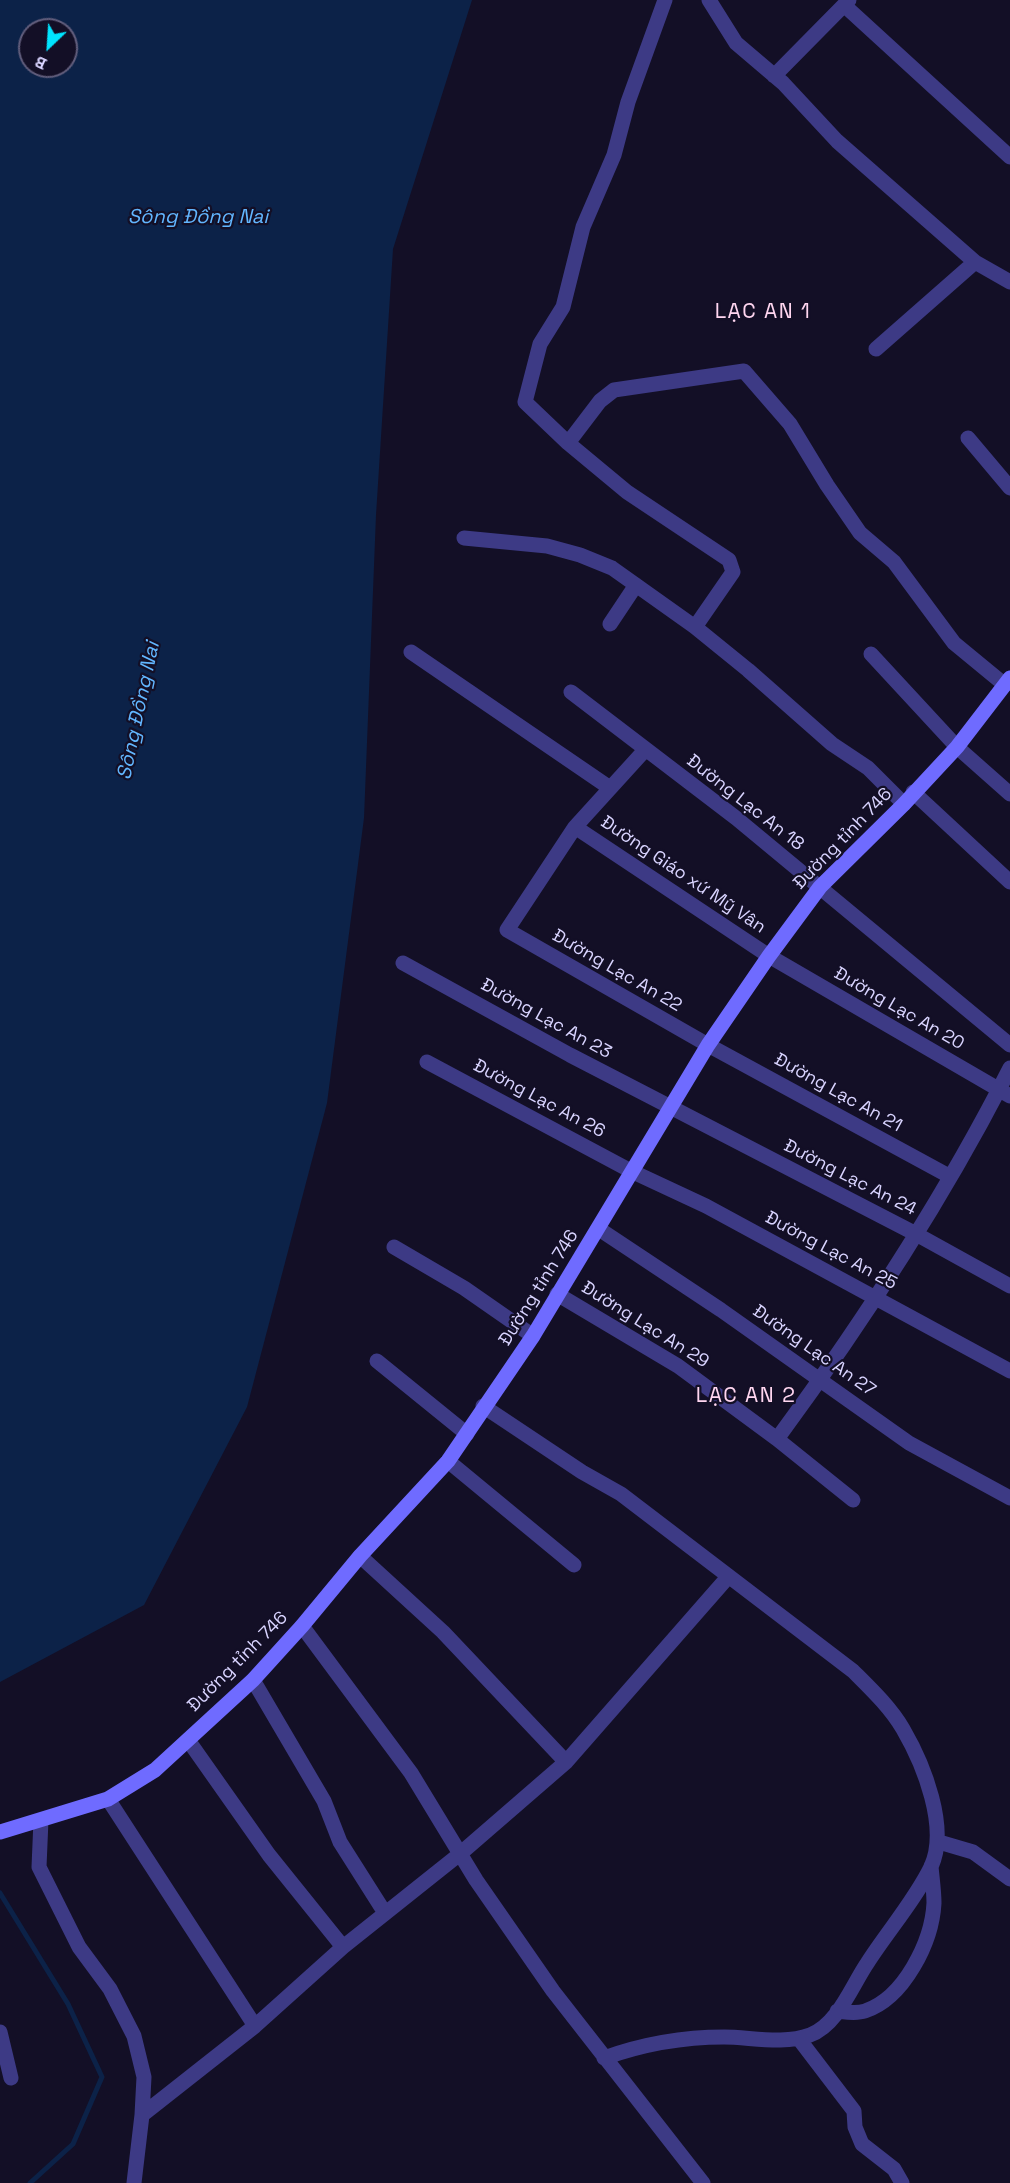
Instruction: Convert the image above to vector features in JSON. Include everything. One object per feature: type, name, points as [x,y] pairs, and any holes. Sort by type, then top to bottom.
[{"type":"main road","name":"Đường tỉnh 746","points":[[0,1832],[108,1798],[155,1770],[253,1680],[302,1626],[360,1556],[448,1461],[483,1406],[533,1336],[708,1045],[769,956],[820,887],[957,747],[1007,682]]},
{"type":"street","points":[[665,0],[628,102],[614,155],[583,227],[563,307],[540,344],[525,402],[568,443],[627,492],[729,560],[733,572],[695,627]]},
{"type":"street","points":[[709,0],[736,43],[774,76],[837,141],[975,262],[1010,282]]},
{"type":"street","points":[[774,76],[847,3],[1010,157]]},
{"type":"street","points":[[876,349],[975,262]]},
{"type":"street","points":[[568,443],[600,401],[614,390],[744,371],[790,424],[826,485],[860,533],[894,562],[954,643],[1007,682]]},
{"type":"street","points":[[968,438],[1010,488]]},
{"type":"street","points":[[464,538],[547,546],[580,555],[612,568],[695,627],[832,744],[909,798],[1010,882]]},
{"type":"street","points":[[610,624],[636,585]]},
{"type":"street","points":[[411,652],[610,788]]},
{"type":"street","points":[[871,654],[957,747],[1010,794]]},
{"type":"street","name":"Đường Lạc An 18","points":[[571,693],[736,818],[1010,1045]]},
{"type":"street","points":[[576,827],[645,750]]},
{"type":"street","name":"Đường Lạc An 22","points":[[576,827],[507,930],[708,1045]]},
{"type":"street","name":"Đường Giáo xứ Mỹ Vân","points":[[576,827],[769,956]]},
{"type":"street","name":"Đường Lạc An 20","points":[[769,956],[1005,1093]]},
{"type":"street","name":"Đường Lạc An 23","points":[[403,963],[671,1108]]},
{"type":"street","name":"Đường Lạc An 21","points":[[708,1045],[949,1176]]},
{"type":"street","name":"Đường Lạc An 26","points":[[427,1062],[631,1171]]},
{"type":"street","points":[[777,1439],[821,1379],[916,1234],[949,1176],[1005,1093],[1010,1068]]},
{"type":"street","name":"Đường Lạc An 24","points":[[671,1108],[916,1234],[1010,1286]]},
{"type":"street","name":"Đường Lạc An 25","points":[[631,1171],[706,1206],[1010,1371]]},
{"type":"street","name":"Đường Lạc An 27","points":[[599,1229],[821,1379],[909,1443],[1010,1498]]},
{"type":"street","points":[[394,1247],[464,1288],[533,1336]]},
{"type":"street","name":"Đường Lạc An 29","points":[[557,1294],[678,1366],[777,1439],[853,1500]]},
{"type":"street","points":[[377,1361],[467,1434]]},
{"type":"street","points":[[483,1406],[582,1472],[621,1494],[853,1671],[880,1698],[902,1728],[927,1783],[938,1830],[939,1842],[931,1866],[837,2011],[824,2026],[812,2035],[799,2039],[722,2037],[665,2040],[604,2058]]},
{"type":"street","points":[[448,1461],[574,1565]]},
{"type":"street","points":[[360,1556],[443,1632],[566,1762]]},
{"type":"street","points":[[142,2115],[255,2026],[343,1947],[461,1853],[566,1762],[728,1577]]},
{"type":"street","points":[[302,1626],[373,1718],[411,1773],[546,1982],[703,2183]]},
{"type":"street","points":[[253,1680],[324,1801],[340,1842],[386,1914]]},
{"type":"street","points":[[188,1740],[269,1855],[343,1947]]},
{"type":"street","points":[[108,1798],[255,2026]]},
{"type":"street","points":[[41,1820],[39,1867],[79,1947],[110,1989],[134,2037],[144,2077],[134,2183]]},
{"type":"street","points":[[939,1842],[973,1852],[1010,1879]]},
{"type":"street","points":[[837,2011],[865,2011],[881,2002],[903,1981],[920,1953],[928,1930],[934,1904],[931,1866]]},
{"type":"street","points":[[0,2031],[11,2078]]},
{"type":"street","points":[[799,2039],[855,2111],[858,2138],[894,2169],[902,2183]]},
{"type":"water","name":"Sông Đồng Nai","points":[[0,0],[472,0],[393,249],[376,515],[364,818],[327,1103],[247,1407],[144,1605],[0,1682]]},
{"type":"waterway","points":[[0,1893],[68,2004],[102,2077],[73,2144],[30,2183]]},
{"type":"district","name":"LẠC AN 1","points":[[763,312]]},
{"type":"district","name":"LẠC AN 2","points":[[746,1396]]}]
